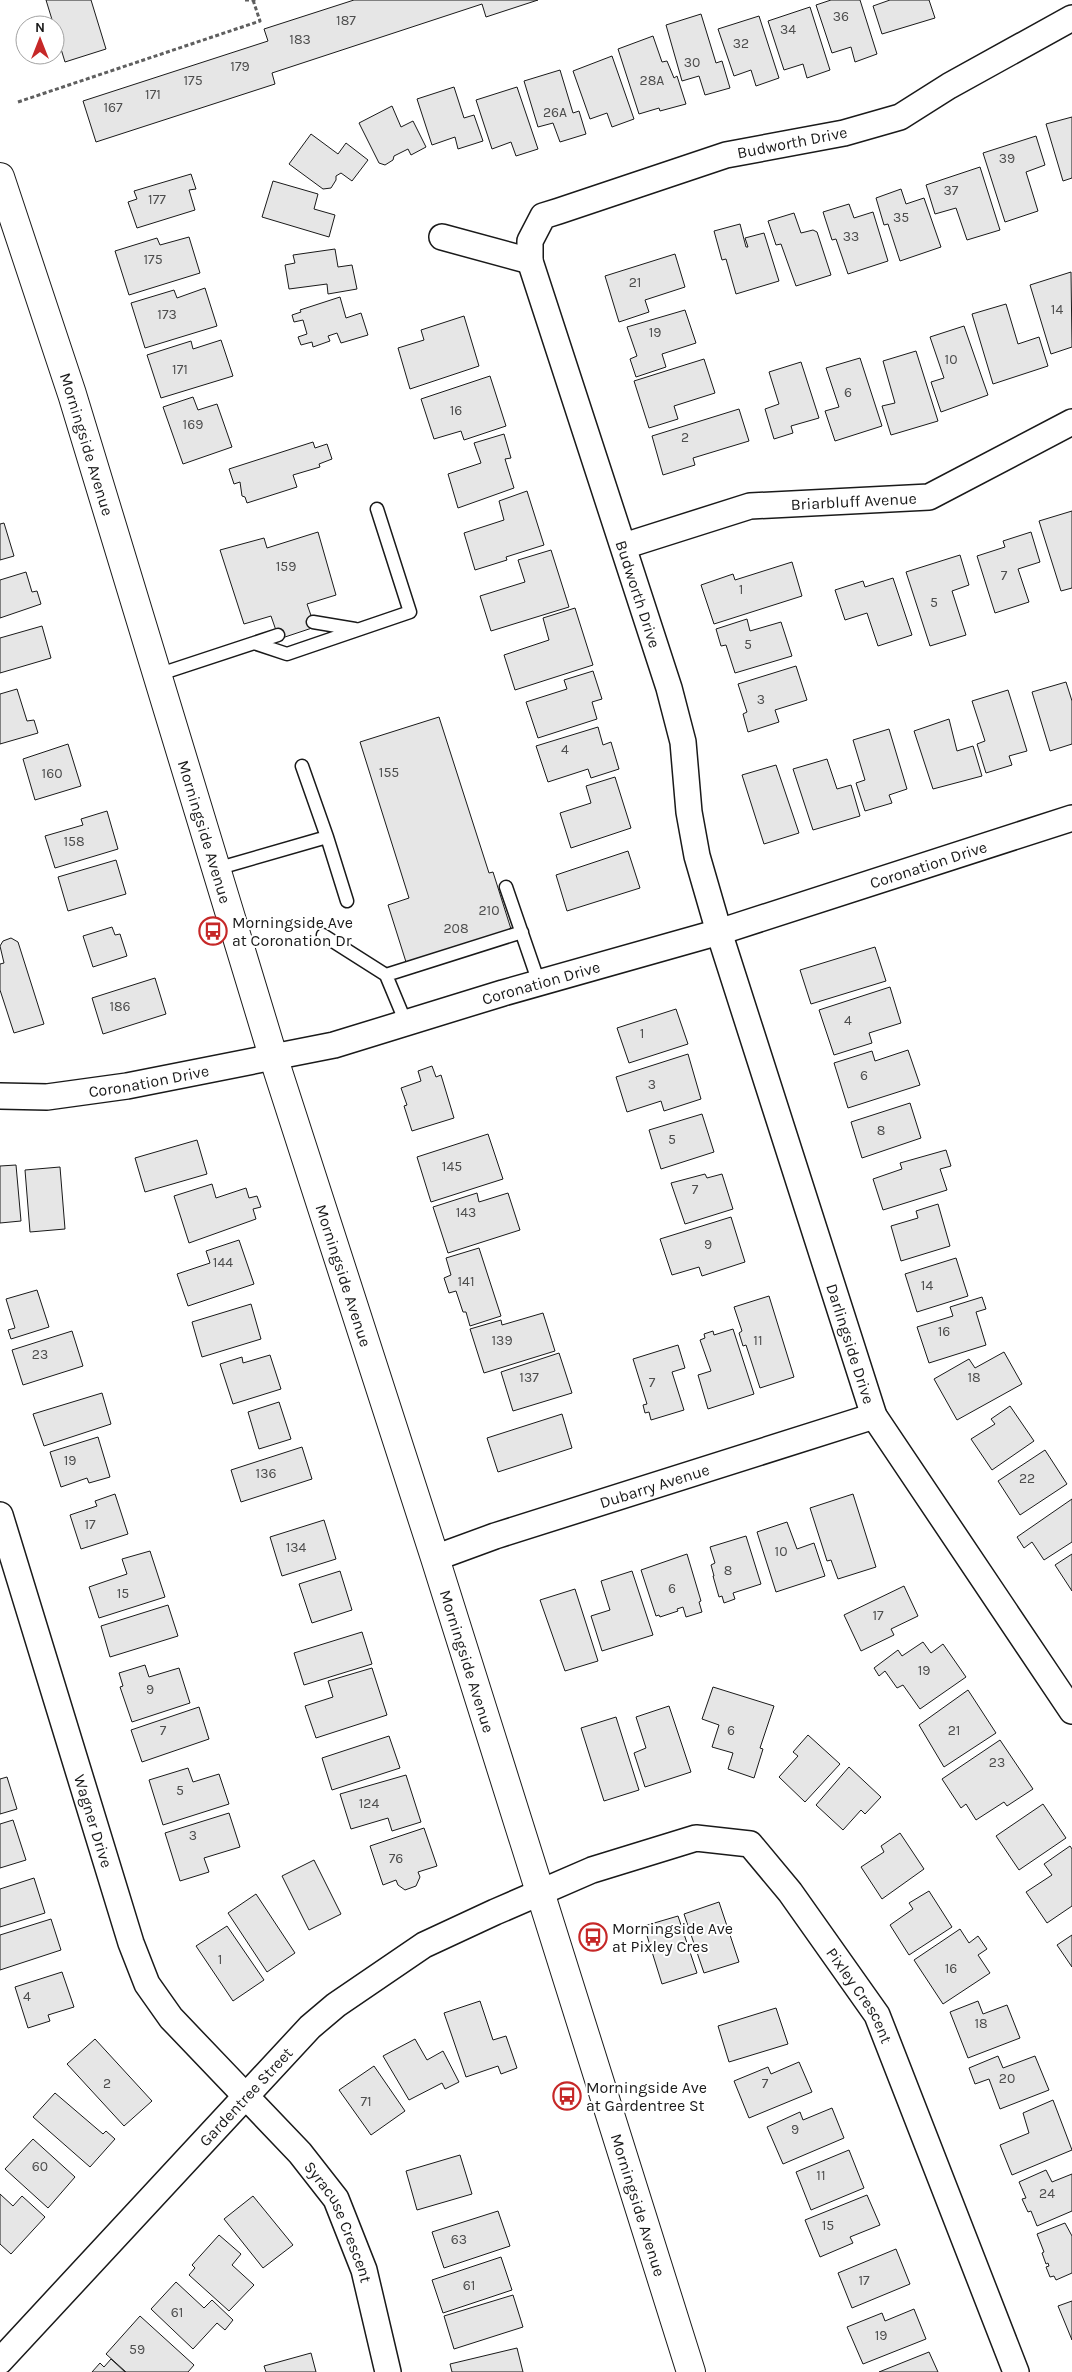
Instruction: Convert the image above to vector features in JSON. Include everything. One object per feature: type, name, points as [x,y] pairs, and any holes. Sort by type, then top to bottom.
[{"type":"main road","name":"Morningside Avenue","points":[[0,177],[72,394],[273,1056],[435,1558],[691,2372]]},
{"type":"street","name":"Budworth Drive","points":[[719,932],[697,856],[688,812],[683,742],[669,688],[530,261],[530,241],[543,216],[726,155],[844,133],[900,117],[949,86],[1072,18]]},
{"type":"street","points":[[442,237],[530,261]]},
{"type":"street","name":"Briarbluff Avenue","points":[[624,546],[750,506],[929,497],[1072,422]]},
{"type":"street","name":"Coronation Drive","points":[[0,1096],[47,1097],[127,1086],[334,1045],[539,983],[719,932],[1072,818]]},
{"type":"street","name":"Darlingside Drive","points":[[719,932],[874,1416],[1072,1711]]},
{"type":"street","name":"Dubarry Avenue","points":[[435,1558],[495,1536],[874,1416]]},
{"type":"street","name":"Wagner Drive","points":[[0,1515],[131,1943],[147,1984],[171,2018],[246,2095]]},
{"type":"street","name":"Pixley Crescent","points":[[539,1892],[592,1870],[696,1838],[750,1844],[790,1892],[877,2015],[1016,2372]]},
{"type":"street","name":"Gardentree Street","points":[[0,2361],[310,2027],[336,2005],[424,1946],[539,1892]]},
{"type":"street","name":"Syracuse Crescent","points":[[246,2095],[300,2153],[336,2199],[364,2270],[388,2372]]},
{"type":"lane","points":[[254,643],[286,654],[410,612],[377,509]]},
{"type":"lane","points":[[313,622],[359,630]]},
{"type":"lane","points":[[157,675],[278,634]]},
{"type":"lane","points":[[302,766],[347,901]]},
{"type":"lane","points":[[216,869],[327,837]]},
{"type":"lane","points":[[506,887],[539,983]]},
{"type":"lane","points":[[386,975],[522,932]]},
{"type":"lane","points":[[323,935],[386,975],[406,1023]]},
{"type":"path","points":[[18,102],[260,21],[254,0],[245,0]]},
{"type":"building","points":[[46,0],[91,0],[106,49],[65,62],[65,15],[51,15]]},
{"type":"building","points":[[354,0],[538,0],[486,17],[482,4],[272,73],[275,84],[96,142],[83,101],[268,41],[264,29]]},
{"type":"building","points":[[831,0],[860,0],[877,54],[855,62],[851,47],[832,53],[816,5]]},
{"type":"building","points":[[890,0],[929,0],[935,18],[882,34],[873,6]]},
{"type":"building","points":[[810,7],[830,70],[807,78],[803,64],[784,70],[768,21]]},
{"type":"building","points":[[701,14],[716,63],[722,61],[730,88],[705,95],[699,76],[682,81],[666,25]]},
{"type":"building","points":[[759,16],[779,78],[756,86],[751,70],[734,76],[718,29]]},
{"type":"building","points":[[653,36],[662,62],[667,61],[674,78],[677,76],[686,104],[660,111],[659,108],[639,114],[618,49]]},
{"type":"building","points":[[612,56],[634,119],[612,127],[607,113],[590,119],[573,71]]},
{"type":"building","points":[[560,70],[573,113],[579,111],[586,134],[560,142],[553,123],[538,127],[524,81]]},
{"type":"building","points":[[454,87],[464,118],[474,115],[483,141],[458,149],[455,137],[432,145],[417,99]]},
{"type":"building","points":[[517,87],[538,149],[516,156],[511,142],[492,149],[476,100]]},
{"type":"building","points":[[392,106],[401,127],[413,121],[426,147],[411,155],[408,149],[394,156],[393,160],[385,165],[379,163],[359,123]]},
{"type":"building","points":[[1072,117],[1072,178],[1063,181],[1046,124]]},
{"type":"building","points":[[311,134],[338,154],[346,143],[368,160],[352,181],[341,173],[336,176],[336,180],[331,188],[323,189],[289,164]]},
{"type":"building","points":[[1036,136],[1045,165],[1026,172],[1038,211],[1005,222],[983,153]]},
{"type":"building","points":[[980,167],[1000,230],[967,240],[956,208],[935,214],[926,185]]},
{"type":"building","points":[[191,174],[196,189],[189,190],[195,210],[137,228],[128,202],[137,199],[134,191]]},
{"type":"building","points":[[273,181],[318,194],[314,209],[335,215],[329,237],[262,217]]},
{"type":"building","points":[[901,189],[906,204],[924,198],[941,247],[900,261],[888,224],[884,225],[876,198]]},
{"type":"building","points":[[849,204],[854,218],[873,212],[888,261],[848,274],[836,239],[832,240],[823,212]]},
{"type":"building","points":[[794,213],[801,233],[813,230],[817,232],[831,275],[796,286],[781,244],[776,245],[768,221]]},
{"type":"building","points":[[740,224],[746,247],[748,247],[745,238],[764,233],[779,281],[736,294],[726,259],[722,260],[714,231]]},
{"type":"building","points":[[189,237],[200,273],[129,295],[115,251],[157,238],[160,245]]},
{"type":"building","points":[[335,249],[338,267],[352,265],[357,289],[328,294],[327,284],[289,289],[285,265],[295,263],[293,255]]},
{"type":"building","points":[[675,254],[685,287],[645,300],[649,312],[619,322],[605,276]]},
{"type":"building","points":[[1071,272],[1072,347],[1051,354],[1030,285]]},
{"type":"building","points":[[205,288],[217,326],[145,348],[131,303],[174,290],[177,298]]},
{"type":"building","points":[[340,297],[346,318],[361,313],[368,335],[341,343],[337,333],[328,336],[330,341],[313,347],[312,342],[301,345],[298,337],[307,334],[303,320],[294,322],[292,315],[301,312],[300,310]]},
{"type":"building","points":[[1006,304],[1018,344],[1039,337],[1048,366],[993,384],[972,314]]},
{"type":"building","points":[[685,310],[696,343],[662,354],[666,367],[636,377],[630,359],[637,356],[627,327]]},
{"type":"building","points":[[464,316],[479,366],[410,389],[398,348],[424,340],[421,330]]},
{"type":"building","points":[[964,326],[988,395],[941,412],[931,382],[944,378],[930,337]]},
{"type":"building","points":[[221,340],[233,376],[161,398],[147,355],[191,341],[193,349]]},
{"type":"building","points":[[916,351],[938,421],[891,435],[882,406],[895,403],[883,361]]},
{"type":"building","points":[[860,358],[882,426],[835,441],[825,411],[839,407],[826,368]]},
{"type":"building","points":[[704,359],[715,393],[674,406],[678,419],[649,428],[634,381]]},
{"type":"building","points":[[801,362],[819,418],[791,426],[793,433],[774,439],[765,409],[779,404],[769,372]]},
{"type":"building","points":[[490,376],[506,426],[464,440],[461,431],[434,439],[421,399]]},
{"type":"building","points":[[193,397],[198,410],[217,404],[232,447],[183,464],[163,407]]},
{"type":"building","points":[[739,409],[749,441],[693,458],[695,465],[663,475],[652,436]]},
{"type":"building","points":[[504,434],[511,458],[505,459],[514,488],[458,508],[448,474],[481,463],[474,443]]},
{"type":"building","points":[[313,442],[315,448],[327,444],[332,459],[319,464],[320,467],[293,475],[297,487],[247,503],[245,497],[242,496],[240,482],[234,484],[229,469]]},
{"type":"building","points":[[527,491],[544,545],[506,557],[507,560],[475,570],[464,533],[504,520],[499,501]]},
{"type":"building","points":[[1072,511],[1072,588],[1061,591],[1039,521]]},
{"type":"building","points":[[4,523],[14,556],[0,560],[0,524]]},
{"type":"building","points":[[318,532],[336,595],[307,604],[315,627],[279,639],[271,616],[244,624],[220,550],[264,538],[267,548]]},
{"type":"building","points":[[1031,532],[1040,562],[1018,569],[1029,602],[995,613],[977,556],[1005,547],[1003,541]]},
{"type":"building","points":[[551,550],[569,607],[491,631],[480,596],[525,582],[518,560]]},
{"type":"building","points":[[960,555],[969,585],[952,591],[966,635],[930,646],[906,572]]},
{"type":"building","points":[[792,562],[802,596],[714,624],[701,585],[733,574],[735,580]]},
{"type":"building","points":[[26,572],[32,592],[37,591],[41,604],[0,618],[0,580]]},
{"type":"building","points":[[893,578],[912,635],[878,646],[867,613],[845,620],[835,590],[863,581],[865,587]]},
{"type":"building","points":[[575,608],[593,665],[515,690],[504,655],[549,640],[543,618]]},
{"type":"building","points":[[747,619],[750,631],[781,622],[792,656],[735,673],[726,645],[721,646],[716,629]]},
{"type":"building","points":[[42,626],[51,658],[0,673],[0,638]]},
{"type":"building","points":[[796,666],[807,700],[775,710],[779,722],[748,732],[743,714],[747,712],[738,684]]},
{"type":"building","points":[[593,671],[602,699],[592,702],[597,719],[538,738],[526,702],[567,689],[564,680]]},
{"type":"building","points":[[1066,682],[1072,701],[1072,744],[1050,751],[1032,692]]},
{"type":"building","points":[[17,689],[27,721],[34,720],[38,733],[0,744],[0,694]]},
{"type":"building","points":[[1008,690],[1027,751],[1009,756],[1012,765],[986,773],[977,744],[985,741],[972,701]]},
{"type":"building","points":[[439,717],[489,873],[493,872],[511,929],[406,962],[388,905],[409,898],[360,742]]},
{"type":"building","points":[[949,719],[957,751],[973,746],[982,776],[933,789],[914,731]]},
{"type":"building","points":[[598,727],[603,745],[611,742],[619,769],[591,778],[588,769],[548,782],[536,746]]},
{"type":"building","points":[[889,729],[907,789],[889,795],[892,803],[865,811],[856,783],[865,780],[853,740]]},
{"type":"building","points":[[68,744],[81,786],[35,800],[23,759]]},
{"type":"building","points":[[827,759],[837,789],[851,785],[860,816],[813,830],[793,769]]},
{"type":"building","points":[[776,765],[799,833],[764,844],[742,775]]},
{"type":"building","points":[[615,777],[631,828],[571,848],[560,813],[591,803],[586,786]]},
{"type":"building","points":[[107,811],[118,849],[55,868],[45,836],[83,825],[81,819]]},
{"type":"building","points":[[628,851],[640,888],[567,911],[556,875]]},
{"type":"building","points":[[116,860],[126,894],[68,911],[58,877]]},
{"type":"building","points":[[112,927],[115,935],[120,934],[127,956],[93,967],[83,936]]},
{"type":"building","points":[[11,938],[18,942],[44,1024],[14,1033],[0,990],[0,964],[4,963],[0,946],[3,941]]},
{"type":"building","points":[[875,947],[886,981],[811,1004],[800,970]]},
{"type":"building","points":[[155,978],[166,1014],[103,1034],[92,998]]},
{"type":"building","points":[[890,987],[901,1023],[869,1033],[872,1043],[834,1055],[819,1010]]},
{"type":"building","points":[[676,1009],[688,1044],[629,1063],[617,1028]]},
{"type":"building","points":[[908,1050],[920,1085],[848,1108],[834,1063],[872,1051],[875,1061]]},
{"type":"building","points":[[688,1054],[701,1099],[664,1111],[661,1101],[627,1112],[616,1077]]},
{"type":"building","points":[[432,1066],[436,1077],[441,1075],[454,1118],[412,1131],[404,1106],[407,1105],[401,1088],[421,1081],[418,1071]]},
{"type":"building","points":[[910,1103],[921,1138],[862,1158],[851,1122]]},
{"type":"building","points":[[702,1114],[714,1152],[661,1169],[649,1130]]},
{"type":"building","points":[[488,1134],[503,1179],[431,1202],[417,1157]]},
{"type":"building","points":[[197,1140],[207,1174],[145,1192],[135,1158]]},
{"type":"building","points":[[946,1150],[951,1166],[940,1169],[947,1190],[883,1210],[873,1179],[902,1169],[900,1163]]},
{"type":"building","points":[[16,1165],[21,1221],[0,1223],[0,1166]]},
{"type":"building","points":[[60,1167],[65,1229],[30,1232],[25,1170]]},
{"type":"building","points":[[705,1174],[707,1178],[722,1174],[733,1209],[685,1224],[671,1183]]},
{"type":"building","points":[[212,1184],[216,1198],[246,1188],[249,1198],[257,1196],[261,1207],[253,1209],[256,1219],[189,1243],[174,1196]]},
{"type":"building","points":[[477,1193],[479,1202],[508,1193],[520,1230],[448,1253],[433,1207]]},
{"type":"building","points":[[938,1204],[950,1246],[901,1261],[891,1226],[918,1218],[916,1211]]},
{"type":"building","points":[[731,1217],[745,1262],[702,1276],[699,1267],[672,1275],[660,1239]]},
{"type":"building","points":[[239,1240],[254,1284],[188,1306],[177,1274],[210,1263],[206,1251]]},
{"type":"building","points":[[479,1248],[501,1316],[470,1326],[456,1291],[449,1293],[444,1278],[451,1275],[446,1258]]},
{"type":"building","points":[[956,1258],[968,1296],[917,1312],[905,1274]]},
{"type":"building","points":[[37,1290],[49,1327],[11,1339],[8,1330],[15,1328],[6,1299]]},
{"type":"building","points":[[769,1296],[794,1377],[760,1388],[746,1345],[743,1346],[739,1333],[742,1331],[734,1307]]},
{"type":"building","points":[[982,1297],[986,1309],[976,1312],[986,1345],[929,1363],[917,1327],[953,1316],[950,1307]]},
{"type":"building","points":[[251,1304],[261,1339],[202,1357],[192,1322]]},
{"type":"building","points":[[543,1313],[555,1351],[484,1373],[470,1329],[501,1320],[502,1325]]},
{"type":"building","points":[[733,1329],[754,1394],[708,1409],[698,1375],[711,1371],[700,1340],[705,1338],[704,1334],[713,1331],[714,1335]]},
{"type":"building","points":[[72,1331],[83,1366],[23,1385],[12,1350]]},
{"type":"building","points":[[678,1345],[685,1368],[672,1372],[684,1410],[651,1420],[649,1412],[645,1413],[643,1405],[647,1404],[633,1359]]},
{"type":"building","points":[[1004,1352],[1022,1384],[957,1420],[934,1379],[969,1359],[975,1368]]},
{"type":"building","points":[[559,1353],[572,1393],[513,1411],[501,1372]]},
{"type":"building","points":[[270,1355],[281,1389],[233,1404],[220,1364],[242,1357],[243,1363]]},
{"type":"building","points":[[102,1393],[111,1424],[44,1446],[33,1414]]},
{"type":"building","points":[[279,1402],[291,1439],[259,1449],[248,1412]]},
{"type":"building","points":[[1010,1406],[1034,1441],[992,1470],[971,1439],[995,1424],[991,1419]]},
{"type":"building","points":[[562,1414],[572,1448],[498,1472],[487,1438]]},
{"type":"building","points":[[98,1437],[110,1477],[89,1483],[87,1478],[61,1487],[50,1452]]},
{"type":"building","points":[[302,1447],[312,1479],[241,1502],[231,1470]]},
{"type":"building","points":[[1045,1450],[1067,1484],[1020,1515],[998,1481]]},
{"type":"building","points":[[115,1494],[128,1534],[81,1549],[70,1515],[97,1506],[95,1501]]},
{"type":"building","points":[[853,1494],[876,1567],[838,1579],[831,1560],[827,1561],[810,1508]]},
{"type":"building","points":[[1072,1499],[1072,1542],[1044,1560],[1032,1542],[1024,1548],[1017,1537]]},
{"type":"building","points":[[324,1520],[336,1559],[282,1576],[270,1537]]},
{"type":"building","points":[[787,1522],[797,1549],[814,1543],[825,1576],[776,1592],[757,1532]]},
{"type":"building","points":[[746,1536],[761,1584],[733,1593],[735,1599],[724,1603],[722,1596],[719,1597],[713,1576],[711,1565],[715,1563],[710,1547]]},
{"type":"building","points":[[150,1551],[165,1597],[99,1618],[89,1587],[127,1574],[122,1559]]},
{"type":"building","points":[[687,1554],[701,1601],[699,1602],[702,1612],[686,1617],[683,1607],[677,1609],[678,1611],[660,1617],[659,1615],[656,1616],[641,1570]]},
{"type":"building","points":[[1072,1554],[1072,1591],[1055,1565]]},
{"type":"building","points":[[340,1571],[352,1610],[312,1623],[299,1584]]},
{"type":"building","points":[[632,1571],[653,1635],[602,1651],[591,1616],[610,1610],[601,1581]]},
{"type":"building","points":[[904,1586],[918,1616],[891,1629],[894,1635],[861,1651],[844,1615]]},
{"type":"building","points":[[575,1589],[598,1661],[565,1671],[540,1600]]},
{"type":"building","points":[[168,1605],[178,1636],[110,1657],[101,1626]]},
{"type":"building","points":[[362,1632],[372,1664],[304,1685],[294,1653]]},
{"type":"building","points":[[923,1642],[931,1653],[943,1644],[966,1677],[920,1709],[903,1685],[897,1688],[885,1671],[879,1676],[874,1668],[898,1650],[902,1656]]},
{"type":"building","points":[[145,1665],[149,1677],[179,1668],[190,1703],[132,1722],[120,1687],[123,1686],[119,1673]]},
{"type":"building","points":[[372,1668],[387,1715],[316,1738],[305,1706],[333,1697],[328,1681]]},
{"type":"building","points":[[713,1687],[774,1706],[760,1748],[763,1749],[754,1778],[728,1769],[733,1753],[712,1747],[719,1725],[702,1719]]},
{"type":"building","points":[[968,1690],[996,1733],[944,1767],[919,1725]]},
{"type":"building","points":[[669,1706],[691,1772],[645,1787],[634,1753],[646,1748],[636,1717]]},
{"type":"building","points":[[199,1707],[209,1739],[142,1762],[131,1730]]},
{"type":"building","points":[[616,1717],[639,1790],[604,1801],[581,1728]]},
{"type":"building","points":[[808,1735],[840,1764],[805,1802],[779,1777],[798,1756],[793,1752]]},
{"type":"building","points":[[389,1736],[400,1768],[332,1790],[322,1758]]},
{"type":"building","points":[[1000,1740],[1033,1789],[1007,1806],[1004,1802],[976,1820],[966,1804],[961,1808],[942,1779]]},
{"type":"building","points":[[849,1767],[881,1797],[865,1814],[861,1810],[843,1830],[816,1805]]},
{"type":"building","points":[[188,1768],[193,1782],[219,1774],[229,1804],[163,1825],[149,1780]]},
{"type":"building","points":[[406,1775],[421,1822],[392,1831],[388,1818],[351,1829],[340,1794]]},
{"type":"building","points":[[7,1777],[17,1809],[0,1814],[0,1779]]},
{"type":"building","points":[[1043,1804],[1066,1838],[1019,1870],[996,1836]]},
{"type":"building","points":[[229,1813],[240,1847],[204,1858],[209,1872],[180,1881],[165,1833]]},
{"type":"building","points":[[13,1820],[26,1860],[0,1868],[0,1824]]},
{"type":"building","points":[[424,1828],[437,1866],[418,1872],[420,1877],[416,1886],[405,1890],[398,1885],[396,1880],[383,1885],[370,1846]]},
{"type":"building","points":[[900,1833],[924,1869],[882,1899],[861,1867],[884,1852],[881,1846]]},
{"type":"building","points":[[1070,1846],[1072,1849],[1072,1906],[1047,1923],[1026,1892],[1052,1875],[1044,1864]]},
{"type":"building","points":[[314,1860],[341,1914],[309,1930],[282,1876]]},
{"type":"building","points":[[34,1878],[45,1913],[0,1927],[0,1889]]},
{"type":"building","points":[[929,1891],[952,1927],[909,1955],[890,1925],[913,1909],[909,1903]]},
{"type":"building","points":[[256,1894],[295,1953],[267,1972],[228,1913]]},
{"type":"building","points":[[719,1902],[739,1962],[704,1973],[684,1914]]},
{"type":"building","points":[[678,1916],[697,1973],[662,1984],[644,1926]]},
{"type":"building","points":[[51,1919],[61,1950],[0,1970],[0,1935]]},
{"type":"building","points":[[227,1926],[264,1980],[233,2001],[196,1946]]},
{"type":"building","points":[[960,1929],[969,1943],[978,1936],[987,1949],[978,1955],[990,1973],[943,2004],[914,1960]]},
{"type":"building","points":[[1072,1935],[1072,1967],[1057,1945]]},
{"type":"building","points":[[62,1972],[74,2007],[48,2015],[50,2021],[28,2028],[15,1987]]},
{"type":"building","points":[[480,2001],[493,2040],[506,2036],[517,2068],[501,2074],[498,2066],[466,2077],[444,2013]]},
{"type":"building","points":[[978,2001],[983,2014],[1007,2005],[1020,2038],[968,2058],[950,2012]]},
{"type":"building","points":[[776,2008],[788,2044],[729,2062],[718,2026]]},
{"type":"building","points":[[95,2039],[152,2101],[124,2126],[67,2064]]},
{"type":"building","points":[[415,2039],[427,2060],[443,2051],[459,2082],[445,2089],[442,2083],[409,2100],[383,2056]]},
{"type":"building","points":[[998,2056],[1003,2068],[1035,2056],[1049,2090],[1000,2109],[989,2079],[975,2084],[969,2068]]},
{"type":"building","points":[[799,2062],[812,2092],[749,2118],[734,2081],[768,2067],[771,2074]]},
{"type":"building","points":[[374,2066],[405,2111],[371,2135],[339,2090]]},
{"type":"building","points":[[55,2093],[103,2134],[106,2131],[115,2139],[90,2167],[33,2117]]},
{"type":"building","points":[[1053,2100],[1072,2150],[1012,2175],[1000,2145],[1029,2133],[1023,2113]]},
{"type":"building","points":[[832,2108],[844,2138],[783,2164],[767,2127],[800,2112],[803,2120]]},
{"type":"building","points":[[33,2139],[75,2177],[48,2208],[5,2169]]},
{"type":"building","points":[[849,2150],[864,2188],[811,2210],[796,2172]]},
{"type":"building","points":[[460,2155],[472,2194],[417,2210],[406,2171]]},
{"type":"building","points":[[1046,2170],[1052,2182],[1072,2174],[1072,2211],[1037,2226],[1031,2211],[1028,2212],[1022,2199],[1026,2198],[1019,2182]]},
{"type":"building","points":[[0,2194],[13,2206],[22,2196],[45,2217],[11,2254],[0,2244]]},
{"type":"building","points":[[867,2195],[880,2225],[850,2237],[853,2243],[820,2257],[805,2220]]},
{"type":"building","points":[[253,2196],[293,2245],[263,2268],[224,2219]]},
{"type":"building","points":[[498,2211],[510,2246],[444,2268],[432,2232]]},
{"type":"building","points":[[1065,2223],[1072,2236],[1072,2273],[1056,2280],[1054,2276],[1050,2277],[1046,2267],[1049,2266],[1048,2263],[1046,2264],[1042,2253],[1044,2252],[1037,2234]]},
{"type":"building","points":[[219,2235],[241,2254],[232,2265],[254,2285],[229,2311],[189,2275],[195,2268],[192,2265]]},
{"type":"building","points":[[896,2249],[910,2284],[852,2308],[838,2273]]},
{"type":"building","points":[[501,2257],[512,2290],[443,2313],[432,2280]]},
{"type":"building","points":[[176,2282],[204,2308],[212,2300],[233,2320],[225,2330],[217,2323],[193,2349],[151,2309]]},
{"type":"building","points":[[513,2295],[523,2327],[454,2349],[444,2316]]},
{"type":"building","points":[[1072,2301],[1072,2340],[1058,2306]]},
{"type":"building","points":[[914,2309],[926,2339],[863,2364],[847,2327],[882,2313],[885,2321]]},
{"type":"building","points":[[140,2316],[194,2365],[188,2372],[126,2372],[106,2354]]},
{"type":"building","points":[[517,2348],[523,2372],[452,2372],[450,2364]]},
{"type":"building","points":[[929,2352],[938,2372],[879,2372]]},
{"type":"building","points":[[311,2353],[316,2372],[266,2372],[264,2366]]},
{"type":"building","points":[[111,2359],[125,2372],[92,2372],[100,2363],[104,2367]]},
{"type":"place","name":"Morningside Ave at Coronation Dr","points":[[213,931]]},
{"type":"place","name":"Morningside Ave at Pixley Cres","points":[[593,1937]]},
{"type":"place","name":"Morningside Ave at Gardentree St","points":[[567,2096]]}]
